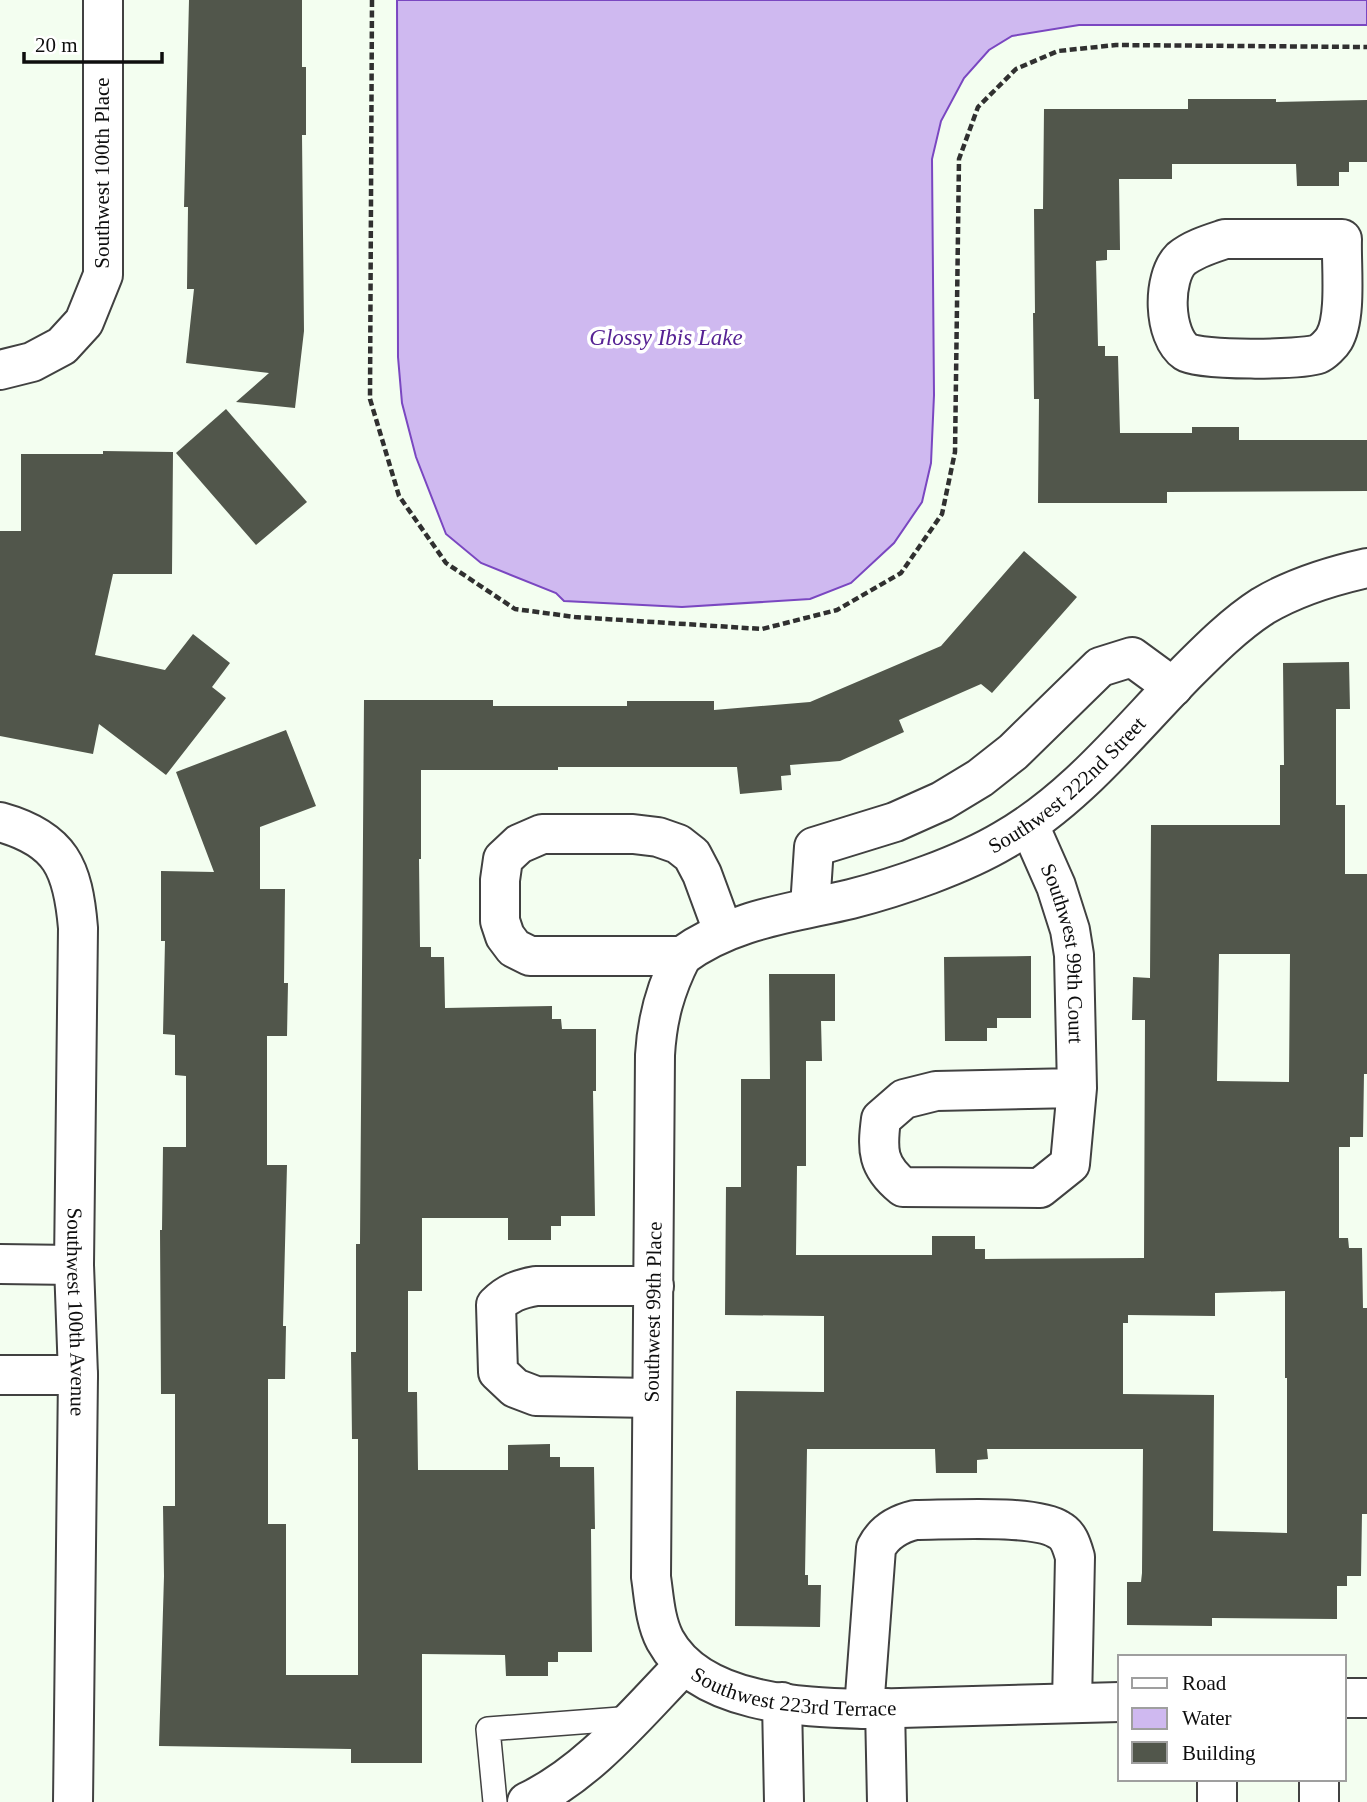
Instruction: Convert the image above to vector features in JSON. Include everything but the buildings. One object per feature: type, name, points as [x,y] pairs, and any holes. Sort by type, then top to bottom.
[{"type":"street","name":"Southwest 100th Place","points":[[0,369],[32,362],[48,355],[71,338],[92,307],[103,275],[103,0]]},
{"type":"street","points":[[1354,238],[1334,340],[1320,353],[1300,358],[1202,357],[1185,352],[1174,340],[1170,325],[1169,282],[1173,270],[1183,258],[1204,246],[1225,239],[1354,238]]},
{"type":"street","name":"Southwest 222nd Street","points":[[682,956],[723,930],[852,898],[958,862],[1002,842],[1029,825],[1085,778],[1223,638],[1263,607],[1297,589],[1367,568]]},
{"type":"street","points":[[810,907],[814,847],[895,822],[942,801],[980,778],[1047,721],[1100,667],[1132,657],[1173,687]]},
{"type":"street","name":"Southwest 100th Avenue","points":[[0,822],[38,837],[53,849],[65,866],[76,905],[78,928],[74,1265],[78,1375],[73,1802]]},
{"type":"street","name":"Southwest 99th Court","points":[[1029,825],[1056,886],[1070,930],[1076,982],[1077,1088],[1070,1164],[1040,1188],[903,1187],[887,1175],[878,1141],[881,1119],[904,1099],[936,1091],[1077,1088]]},
{"type":"street","points":[[682,956],[530,956],[514,948],[505,936],[500,920],[503,859],[519,844],[542,834],[658,837],[678,844],[692,855],[723,930]]},
{"type":"street","name":"Southwest 99th Place","points":[[682,956],[670,979],[657,1025],[654,1083],[651,1577],[657,1619],[665,1640],[684,1665]]},
{"type":"street","points":[[0,1264],[74,1265]]},
{"type":"street","points":[[652,1398],[536,1396],[515,1388],[498,1371],[496,1305],[520,1289],[536,1286],[654,1286]]},
{"type":"street","points":[[0,1375],[78,1375]]},
{"type":"street","points":[[887,1802],[874,1709],[876,1548],[889,1532],[901,1523],[915,1520],[1043,1522],[1062,1531],[1071,1543],[1075,1557],[1072,1703]]},
{"type":"street","name":"Southwest 223rd Terrace","points":[[527,1802],[558,1784],[602,1748],[684,1665],[712,1685],[754,1697],[828,1708],[1118,1703]]},
{"type":"street","points":[[1346,1698],[1367,1698]]},
{"type":"street","points":[[782,1702],[784,1802]]},
{"type":"street","points":[[1217,1781],[1217,1802]]},
{"type":"street","points":[[1319,1781],[1319,1802]]},
{"type":"lane","points":[[495,1802],[488,1729],[633,1718]]},
{"type":"path","points":[[372,0],[370,399],[399,496],[446,563],[515,609],[575,617],[762,629],[837,610],[901,573],[942,514],[955,452],[959,159],[978,107],[1016,69],[1058,51],[1116,46],[1367,47]]},
{"type":"water","name":"Glossy Ibis Lake","points":[[397,0],[1367,0],[1367,25],[1079,25],[1012,36],[989,50],[964,78],[941,121],[932,159],[934,395],[931,463],[922,502],[894,543],[851,583],[810,599],[682,607],[564,601],[556,593],[481,563],[446,534],[416,457],[402,403],[398,357]]}]
